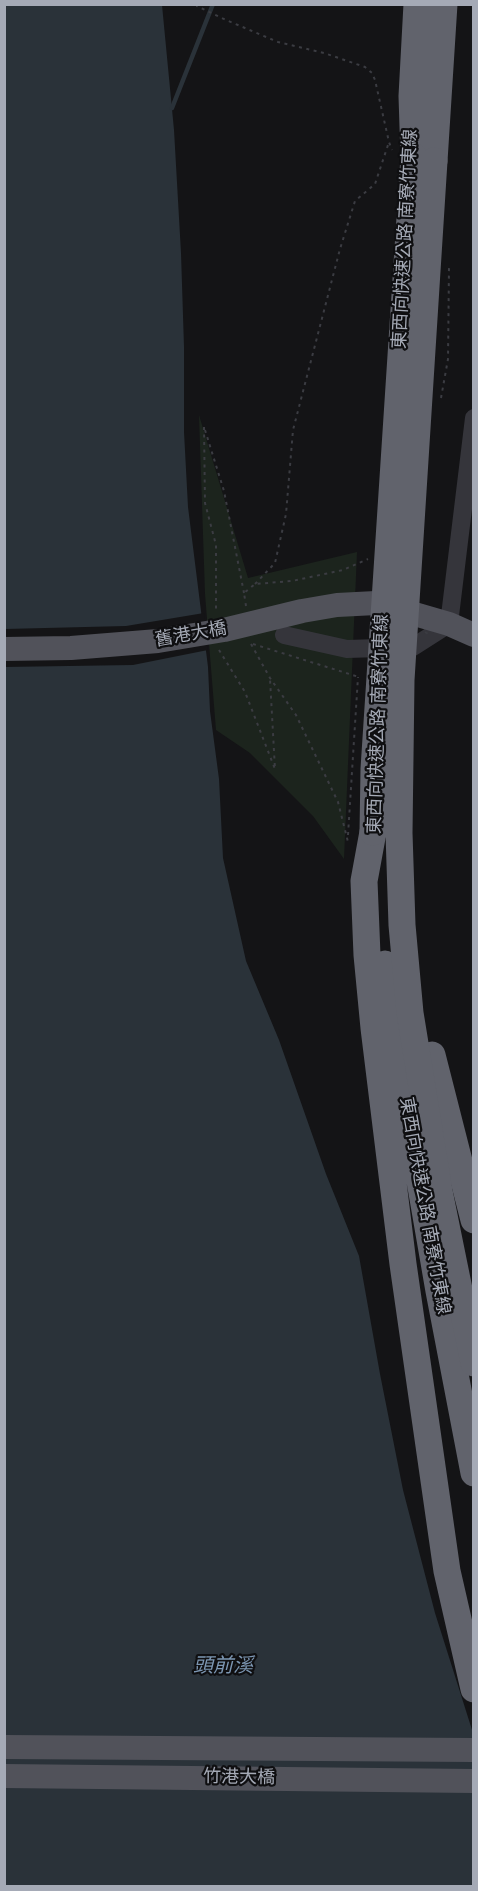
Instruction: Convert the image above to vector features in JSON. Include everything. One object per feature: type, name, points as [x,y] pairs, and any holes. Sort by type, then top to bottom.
[{"type":"highway","name":"東西向快速公路 南寮竹東線","points":[[417,4],[412,96],[414,156],[401,680],[386,832],[380,925],[398,1054],[439,1292],[474,1473]]},
{"type":"highway","name":"東西向快速公路 南寮竹東線","points":[[414,156],[444,4]]},
{"type":"highway","name":"東西向快速公路 南寮竹東線","points":[[386,832],[402,925],[410,1013],[439,1191],[474,1362]]},
{"type":"highway","points":[[386,832],[414,957],[430,1044],[474,1220]]},
{"type":"highway","points":[[386,832],[364,881],[367,956],[375,1040],[403,1264],[447,1571],[474,1689]]},
{"type":"main road","name":"舊港大橋","points":[[4,649],[71,648],[158,641],[224,630],[302,611],[337,605],[376,603],[449,624],[474,635]]},
{"type":"main road","name":"竹港大橋","points":[[4,1747],[474,1750]]},
{"type":"main road","name":"竹港大橋","points":[[4,1776],[474,1781]]},
{"type":"street","points":[[284,635],[347,649],[413,647],[449,624],[474,418]]},
{"type":"path","points":[[196,5],[278,42],[324,53],[365,67],[372,73],[375,80],[388,142],[375,184],[356,201],[340,249],[292,430],[286,514],[275,563],[244,593]]},
{"type":"path","points":[[388,142],[414,156]]},
{"type":"path","points":[[441,398],[448,359],[449,267]]},
{"type":"path","points":[[204,427],[224,491],[246,613]]},
{"type":"path","points":[[255,584],[292,581],[343,570],[369,558]]},
{"type":"path","points":[[250,643],[301,725],[338,802],[348,842],[358,677]]},
{"type":"shaded area","points":[[199,415],[248,578],[357,552],[344,859],[313,816],[250,753],[216,730],[205,594]]},
{"type":"water","name":"頭前溪","points":[[5,5],[162,5],[174,130],[181,253],[184,432],[188,507],[208,667],[210,711],[219,779],[223,858],[246,961],[279,1040],[326,1174],[359,1256],[403,1490],[435,1613],[473,1733],[473,1886],[5,1886]]},
{"type":"pier","points":[[204,613],[208,650],[133,665],[4,667],[5,629],[126,626]]},
{"type":"waterway","points":[[172,108],[213,4]]}]
